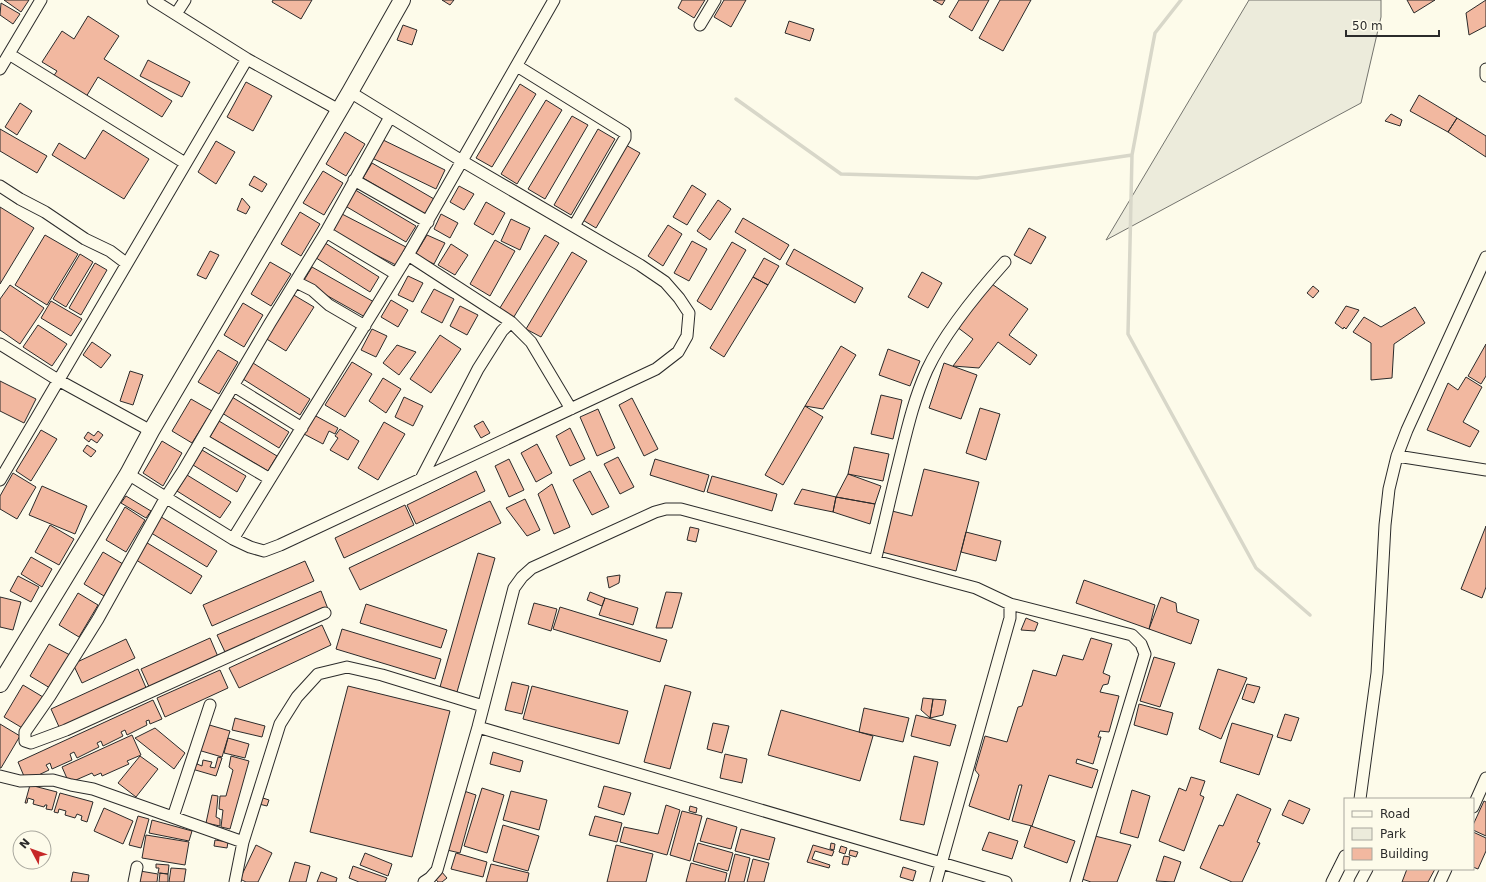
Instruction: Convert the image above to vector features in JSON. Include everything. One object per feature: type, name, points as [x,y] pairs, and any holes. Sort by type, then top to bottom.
[{"type":"street","points":[[0,70],[41,0]]},
{"type":"street","points":[[153,0],[247,59],[339,110]]},
{"type":"street","points":[[176,14],[185,0]]},
{"type":"street","points":[[0,684],[128,474],[151,431],[350,92],[402,0]]},
{"type":"street","points":[[233,539],[428,222],[554,0]]},
{"type":"street","points":[[700,25],[715,0]]},
{"type":"street","points":[[9,54],[185,163]]},
{"type":"street","points":[[0,480],[247,59]]},
{"type":"street","points":[[517,66],[625,133],[625,138],[574,226]]},
{"type":"street","points":[[1486,69],[1486,76]]},
{"type":"street","points":[[128,474],[233,539],[250,547],[264,551],[280,545],[656,369],[678,352],[687,336],[689,313],[680,298],[665,282],[640,265],[462,161],[350,92]]},
{"type":"street","points":[[325,613],[66,730],[31,743],[25,741],[25,732],[83,644],[166,497],[326,232],[390,117]]},
{"type":"street","points":[[354,180],[428,222]]},
{"type":"street","points":[[0,186],[20,199],[45,212],[85,238],[110,251],[126,264]]},
{"type":"street","points":[[326,232],[396,274]]},
{"type":"street","points":[[408,255],[511,322],[531,342],[571,409]]},
{"type":"street","points":[[1360,798],[1377,673],[1385,524],[1389,489],[1397,456],[1407,430],[1486,257]]},
{"type":"street","points":[[876,561],[908,426],[915,402],[928,369],[961,316],[989,280],[1006,262]]},
{"type":"street","points":[[296,282],[312,290],[329,305],[364,326]]},
{"type":"street","points":[[421,479],[478,369],[502,331],[511,322]]},
{"type":"street","points":[[0,344],[58,380],[151,431]]},
{"type":"street","points":[[234,386],[302,428]]},
{"type":"street","points":[[202,439],[270,478]]},
{"type":"street","points":[[1397,456],[1486,470]]},
{"type":"street","points":[[424,882],[437,870],[484,706],[514,588],[522,577],[532,568],[655,512],[666,509],[681,509],[976,588],[1010,604],[1132,635],[1141,644],[1145,654],[1076,882]]},
{"type":"street","points":[[936,882],[1007,630],[1010,618],[1010,604]]},
{"type":"street","points":[[235,882],[243,842],[280,724],[297,697],[318,674],[347,667],[484,706]]},
{"type":"street","points":[[174,818],[210,705]]},
{"type":"street","points":[[478,727],[1006,882]]},
{"type":"street","points":[[0,776],[20,781],[53,780],[93,789],[243,842]]},
{"type":"street","points":[[1474,805],[1486,778]]},
{"type":"street","points":[[1332,882],[1344,858]]},
{"type":"street","points":[[134,882],[137,867]]},
{"type":"street","points":[[1360,882],[1366,870]]},
{"type":"street","points":[[1440,882],[1446,870]]},
{"type":"green space","points":[[1249,0],[1381,0],[1381,17],[1361,103],[1106,240]]},
{"type":"building","points":[[4,0],[29,0],[21,12]]},
{"type":"building","points":[[273,0],[312,0],[301,19],[272,2]]},
{"type":"building","points":[[442,0],[454,0],[450,5]]},
{"type":"building","points":[[682,0],[705,0],[694,18],[678,8]]},
{"type":"building","points":[[724,0],[746,0],[731,27],[714,17]]},
{"type":"building","points":[[933,0],[945,0],[942,5]]},
{"type":"building","points":[[959,0],[989,0],[972,31],[949,17]]},
{"type":"building","points":[[1000,0],[1031,0],[1003,51],[979,38]]},
{"type":"building","points":[[1407,0],[1435,0],[1414,13]]},
{"type":"building","points":[[1486,0],[1486,26],[1469,35],[1466,13]]},
{"type":"building","points":[[1,3],[20,14],[13,24],[0,15]]},
{"type":"building","points":[[88,16],[119,36],[104,59],[172,101],[162,117],[98,77],[86,97],[53,77],[57,71],[42,62],[62,31],[74,39]]},
{"type":"building","points":[[789,21],[814,29],[810,41],[785,33]]},
{"type":"building","points":[[403,25],[417,30],[412,45],[397,40]]},
{"type":"building","points":[[148,60],[190,82],[182,97],[140,76]]},
{"type":"building","points":[[246,82],[272,96],[253,131],[227,117]]},
{"type":"building","points":[[520,84],[536,94],[492,167],[476,158]]},
{"type":"building","points":[[1419,95],[1457,118],[1448,132],[1410,111]]},
{"type":"building","points":[[546,100],[562,110],[517,184],[501,174]]},
{"type":"building","points":[[20,103],[32,111],[17,135],[5,127]]},
{"type":"building","points":[[1391,114],[1402,120],[1400,126],[1385,121]]},
{"type":"building","points":[[572,116],[588,125],[545,199],[528,189]]},
{"type":"building","points":[[1457,118],[1486,136],[1486,157],[1448,132]]},
{"type":"building","points":[[0,129],[47,156],[37,173],[0,151]]},
{"type":"building","points":[[598,129],[615,139],[571,215],[554,205]]},
{"type":"building","points":[[103,130],[149,159],[124,199],[52,155],[59,143],[85,159]]},
{"type":"building","points":[[345,132],[365,144],[346,176],[326,164]]},
{"type":"building","points":[[379,138],[445,170],[436,189],[370,157]]},
{"type":"building","points":[[216,141],[235,152],[216,184],[198,172]]},
{"type":"building","points":[[624,144],[640,153],[596,228],[581,219]]},
{"type":"building","points":[[372,163],[434,199],[425,214],[363,178]]},
{"type":"building","points":[[323,171],[343,183],[324,215],[303,203]]},
{"type":"building","points":[[254,176],[267,184],[262,192],[249,185]]},
{"type":"building","points":[[692,185],[706,194],[687,225],[673,217]]},
{"type":"building","points":[[459,186],[474,194],[464,210],[450,202]]},
{"type":"building","points":[[352,188],[416,226],[406,242],[342,204]]},
{"type":"building","points":[[242,198],[250,207],[246,214],[237,210]]},
{"type":"building","points":[[718,200],[731,209],[710,240],[697,231]]},
{"type":"building","points":[[486,202],[505,213],[493,235],[474,224]]},
{"type":"building","points":[[0,207],[34,228],[0,284]]},
{"type":"building","points":[[300,212],[320,224],[301,256],[281,244]]},
{"type":"building","points":[[342,214],[406,247],[396,265],[332,233]]},
{"type":"building","points":[[441,214],[458,223],[450,238],[434,229]]},
{"type":"building","points":[[743,218],[789,245],[780,260],[735,232]]},
{"type":"building","points":[[511,219],[530,228],[520,250],[501,241]]},
{"type":"building","points":[[668,225],[682,234],[663,266],[648,256]]},
{"type":"building","points":[[1029,228],[1046,237],[1031,264],[1014,255]]},
{"type":"building","points":[[45,235],[78,254],[47,305],[15,285]]},
{"type":"building","points":[[427,235],[445,243],[434,264],[415,255]]},
{"type":"building","points":[[545,235],[559,243],[512,320],[498,311]]},
{"type":"building","points":[[495,240],[515,251],[490,296],[470,284]]},
{"type":"building","points":[[322,241],[379,277],[370,292],[313,256]]},
{"type":"building","points":[[692,241],[707,249],[689,281],[674,273]]},
{"type":"building","points":[[732,242],[746,250],[711,310],[697,301]]},
{"type":"building","points":[[451,244],[468,255],[455,275],[438,265]]},
{"type":"building","points":[[794,249],[863,288],[855,303],[786,264]]},
{"type":"building","points":[[210,251],[219,255],[206,279],[197,275]]},
{"type":"building","points":[[572,252],[587,261],[541,337],[526,329]]},
{"type":"building","points":[[80,254],[93,262],[66,307],[53,299]]},
{"type":"building","points":[[764,258],[779,266],[768,285],[753,277]]},
{"type":"building","points":[[270,262],[291,274],[271,306],[251,294]]},
{"type":"building","points":[[95,263],[107,270],[81,315],[69,308]]},
{"type":"building","points":[[312,267],[374,302],[365,317],[303,282]]},
{"type":"building","points":[[922,272],[942,283],[928,308],[908,297]]},
{"type":"building","points":[[408,276],[423,283],[413,302],[398,295]]},
{"type":"building","points":[[753,277],[768,285],[724,357],[710,348]]},
{"type":"building","points":[[989,282],[1028,309],[1009,335],[1037,355],[1030,365],[998,342],[979,368],[953,366],[973,339],[957,327]]},
{"type":"building","points":[[10,285],[44,308],[20,344],[0,330],[0,299]]},
{"type":"building","points":[[1313,286],[1319,291],[1313,298],[1307,293]]},
{"type":"building","points":[[434,289],[454,299],[442,323],[421,312]]},
{"type":"building","points":[[292,294],[314,307],[286,351],[265,338]]},
{"type":"building","points":[[391,300],[408,310],[398,327],[381,317]]},
{"type":"building","points":[[51,301],[82,319],[71,336],[41,318]]},
{"type":"building","points":[[243,303],[263,315],[244,347],[224,335]]},
{"type":"building","points":[[460,306],[478,315],[467,335],[450,326]]},
{"type":"building","points":[[1346,306],[1359,310],[1346,329],[1344,327],[1343,329],[1335,323]]},
{"type":"building","points":[[1415,307],[1425,323],[1394,344],[1392,378],[1371,380],[1371,343],[1353,332],[1364,317],[1381,327]]},
{"type":"building","points":[[38,325],[67,344],[52,366],[23,347]]},
{"type":"building","points":[[372,329],[387,336],[376,357],[361,350]]},
{"type":"building","points":[[440,335],[461,349],[431,393],[410,379]]},
{"type":"building","points":[[92,342],[111,355],[101,368],[83,355]]},
{"type":"building","points":[[1486,344],[1486,376],[1481,384],[1468,376]]},
{"type":"building","points":[[397,345],[416,352],[399,375],[383,363]]},
{"type":"building","points":[[841,346],[856,355],[823,409],[805,406]]},
{"type":"building","points":[[888,349],[920,361],[910,386],[879,375]]},
{"type":"building","points":[[218,350],[238,362],[219,394],[198,382]]},
{"type":"building","points":[[352,362],[372,374],[345,417],[325,405]]},
{"type":"building","points":[[253,363],[310,399],[300,415],[243,379]]},
{"type":"building","points":[[944,363],[977,375],[961,419],[929,408]]},
{"type":"building","points":[[130,371],[143,375],[133,405],[120,401]]},
{"type":"building","points":[[1466,377],[1482,387],[1463,422],[1479,431],[1470,447],[1427,430],[1448,383],[1458,390]]},
{"type":"building","points":[[383,378],[401,389],[386,413],[369,401]]},
{"type":"building","points":[[0,381],[36,399],[24,423],[0,411]]},
{"type":"building","points":[[881,395],[902,400],[893,439],[871,434]]},
{"type":"building","points":[[232,397],[289,432],[279,448],[222,413]]},
{"type":"building","points":[[404,397],[423,406],[413,426],[395,417]]},
{"type":"building","points":[[632,398],[658,449],[644,456],[619,405]]},
{"type":"building","points":[[191,399],[212,411],[192,443],[172,431]]},
{"type":"building","points":[[805,406],[823,417],[783,485],[765,475]]},
{"type":"building","points":[[980,408],[1000,414],[986,460],[966,453]]},
{"type":"building","points":[[598,409],[615,448],[597,456],[580,417]]},
{"type":"building","points":[[314,415],[338,428],[335,434],[329,431],[323,444],[304,434]]},
{"type":"building","points":[[219,421],[277,456],[268,471],[210,437]]},
{"type":"building","points":[[483,421],[490,433],[481,438],[474,426]]},
{"type":"building","points":[[384,422],[405,434],[378,480],[358,468]]},
{"type":"building","points":[[570,428],[585,459],[570,466],[556,436]]},
{"type":"building","points":[[340,429],[359,441],[348,460],[330,450],[338,438],[335,436]]},
{"type":"building","points":[[41,430],[57,439],[31,481],[16,471]]},
{"type":"building","points":[[98,431],[103,435],[97,443],[91,439],[89,442],[84,438],[88,432],[94,436]]},
{"type":"building","points":[[162,441],[182,453],[163,486],[143,473]]},
{"type":"building","points":[[537,444],[552,473],[536,482],[521,453]]},
{"type":"building","points":[[87,445],[96,451],[91,457],[83,451]]},
{"type":"building","points":[[854,447],[889,454],[883,481],[848,474]]},
{"type":"building","points":[[202,450],[246,476],[237,492],[193,465]]},
{"type":"building","points":[[618,457],[634,487],[620,494],[604,464]]},
{"type":"building","points":[[509,459],[524,490],[509,497],[495,466]]},
{"type":"building","points":[[655,459],[709,475],[704,492],[650,475]]},
{"type":"building","points":[[924,469],[979,482],[956,571],[882,552],[892,511],[912,516]]},
{"type":"building","points":[[476,471],[485,491],[416,524],[407,505]]},
{"type":"building","points":[[590,471],[609,507],[592,515],[573,480]]},
{"type":"building","points":[[13,473],[36,487],[17,519],[0,509],[0,496]]},
{"type":"building","points":[[848,474],[881,486],[875,504],[836,497]]},
{"type":"building","points":[[187,475],[231,502],[220,518],[177,491]]},
{"type":"building","points":[[712,476],[777,494],[772,511],[707,492]]},
{"type":"building","points":[[552,484],[570,527],[554,534],[538,494]]},
{"type":"building","points":[[42,486],[87,506],[75,534],[29,515]]},
{"type":"building","points":[[802,489],[836,497],[833,512],[794,504]]},
{"type":"building","points":[[126,496],[151,511],[146,518],[121,503]]},
{"type":"building","points":[[836,497],[875,504],[870,524],[833,512]]},
{"type":"building","points":[[525,499],[540,530],[527,536],[506,508]]},
{"type":"building","points":[[490,501],[501,523],[360,590],[349,568]]},
{"type":"building","points":[[405,505],[414,525],[344,558],[335,538]]},
{"type":"building","points":[[125,507],[145,520],[126,552],[106,540]]},
{"type":"building","points":[[158,515],[217,551],[207,567],[148,531]]},
{"type":"building","points":[[50,525],[74,539],[59,565],[35,552]]},
{"type":"building","points":[[1486,526],[1486,587],[1482,598],[1461,589]]},
{"type":"building","points":[[690,527],[699,529],[696,542],[687,540]]},
{"type":"building","points":[[966,532],[1001,541],[996,561],[961,552]]},
{"type":"building","points":[[144,541],[202,576],[191,594],[133,558]]},
{"type":"building","points":[[103,552],[123,564],[104,596],[84,584]]},
{"type":"building","points":[[478,553],[495,558],[457,692],[440,687]]},
{"type":"building","points":[[31,557],[52,569],[42,587],[21,574]]},
{"type":"building","points":[[305,561],[314,581],[212,626],[203,605]]},
{"type":"building","points":[[620,575],[619,583],[609,588],[607,577]]},
{"type":"building","points":[[18,576],[39,587],[31,602],[10,591]]},
{"type":"building","points":[[1084,580],[1155,605],[1149,629],[1076,603]]},
{"type":"building","points":[[321,591],[328,609],[225,652],[217,635]]},
{"type":"building","points":[[590,592],[605,598],[602,606],[587,600]]},
{"type":"building","points":[[666,592],[682,593],[672,628],[656,628]]},
{"type":"building","points":[[78,593],[98,605],[79,637],[59,625]]},
{"type":"building","points":[[0,597],[21,602],[13,630],[0,627]]},
{"type":"building","points":[[1161,597],[1176,603],[1177,612],[1199,620],[1191,644],[1149,629]]},
{"type":"building","points":[[605,598],[638,608],[633,625],[599,615]]},
{"type":"building","points":[[534,603],[557,609],[551,631],[528,624]]},
{"type":"building","points":[[366,604],[447,630],[441,648],[360,623]]},
{"type":"building","points":[[560,607],[667,640],[660,662],[553,629]]},
{"type":"building","points":[[1026,618],[1038,623],[1035,631],[1021,630]]},
{"type":"building","points":[[322,625],[331,645],[239,688],[229,668]]},
{"type":"building","points":[[342,629],[441,659],[435,679],[336,649]]},
{"type":"building","points":[[210,638],[219,659],[150,689],[141,669]]},
{"type":"building","points":[[1091,638],[1112,644],[1103,673],[1110,676],[1108,684],[1103,685],[1100,692],[1119,696],[1109,732],[1100,731],[1098,737],[1101,737],[1093,764],[1077,759],[1076,763],[1098,770],[1092,788],[1049,775],[1032,826],[1012,821],[1022,785],[1019,785],[1009,820],[969,806],[979,775],[975,770],[985,736],[1007,742],[1018,707],[1022,706],[1033,670],[1056,676],[1063,655],[1083,660]]},
{"type":"building","points":[[126,639],[135,658],[82,683],[73,664]]},
{"type":"building","points":[[49,644],[70,655],[50,688],[30,676]]},
{"type":"building","points":[[1154,657],[1175,663],[1160,707],[1140,701]]},
{"type":"building","points":[[138,669],[147,690],[60,729],[51,709]]},
{"type":"building","points":[[1218,669],[1247,678],[1221,739],[1199,729]]},
{"type":"building","points":[[220,670],[228,688],[165,717],[157,698]]},
{"type":"building","points":[[512,682],[529,686],[522,714],[505,710]]},
{"type":"building","points":[[1247,684],[1260,687],[1254,703],[1242,699]]},
{"type":"building","points":[[23,685],[43,697],[24,729],[4,717]]},
{"type":"building","points":[[665,685],[691,692],[670,769],[644,762]]},
{"type":"building","points":[[348,686],[450,711],[412,857],[310,832]]},
{"type":"building","points":[[532,686],[628,711],[619,744],[523,719]]},
{"type":"building","points":[[923,698],[933,699],[930,718],[921,710]]},
{"type":"building","points":[[933,699],[946,700],[943,715],[930,718]]},
{"type":"building","points":[[153,700],[162,719],[150,724],[149,720],[146,721],[147,725],[127,735],[125,730],[121,732],[123,736],[103,746],[101,741],[97,743],[99,747],[77,758],[74,752],[70,754],[72,760],[52,769],[50,763],[46,765],[49,770],[26,781],[18,762]]},
{"type":"building","points":[[1139,704],[1173,713],[1167,735],[1134,725]]},
{"type":"building","points":[[864,708],[909,718],[903,742],[859,732]]},
{"type":"building","points":[[781,710],[873,736],[860,781],[768,755]]},
{"type":"building","points":[[1285,714],[1299,718],[1291,741],[1277,737]]},
{"type":"building","points":[[916,715],[956,725],[950,746],[911,736]]},
{"type":"building","points":[[235,718],[265,726],[262,737],[232,730]]},
{"type":"building","points":[[713,723],[729,726],[722,753],[707,749]]},
{"type":"building","points":[[1232,723],[1273,735],[1259,775],[1220,762]]},
{"type":"building","points":[[0,724],[20,736],[1,768],[0,768]]},
{"type":"building","points":[[206,724],[230,731],[222,757],[198,750]]},
{"type":"building","points":[[155,728],[185,753],[174,769],[135,738]]},
{"type":"building","points":[[132,735],[141,755],[127,761],[129,764],[102,776],[101,773],[94,776],[92,773],[69,783],[62,767]]},
{"type":"building","points":[[228,738],[249,744],[245,758],[224,753]]},
{"type":"building","points":[[493,752],[523,761],[520,772],[490,764]]},
{"type":"building","points":[[197,753],[200,754],[197,764],[202,766],[203,760],[212,762],[210,767],[215,768],[218,757],[222,758],[216,776],[192,769]]},
{"type":"building","points":[[725,754],[747,759],[742,783],[720,778]]},
{"type":"building","points":[[140,756],[158,769],[136,797],[118,783]]},
{"type":"building","points":[[231,756],[249,761],[230,829],[221,827],[223,810],[219,809],[220,796],[226,796],[233,770],[229,767]]},
{"type":"building","points":[[914,756],[938,762],[924,825],[900,820]]},
{"type":"building","points":[[1191,777],[1205,781],[1200,795],[1204,797],[1184,851],[1159,841],[1179,788],[1186,791]]},
{"type":"building","points":[[30,785],[57,792],[52,810],[46,809],[47,805],[44,807],[33,804],[34,800],[28,798],[27,803],[25,803]]},
{"type":"building","points":[[604,786],[631,793],[624,815],[598,807]]},
{"type":"building","points":[[482,788],[504,795],[487,853],[464,846]]},
{"type":"building","points":[[1132,790],[1150,796],[1138,838],[1120,833]]},
{"type":"building","points":[[464,791],[476,795],[460,853],[447,850]]},
{"type":"building","points":[[511,791],[547,800],[539,830],[503,820]]},
{"type":"building","points":[[60,793],[93,802],[87,822],[81,820],[82,816],[77,814],[75,818],[65,815],[66,811],[59,809],[58,813],[54,812]]},
{"type":"building","points":[[1237,794],[1271,809],[1257,842],[1260,843],[1242,882],[1232,882],[1200,868],[1219,825],[1223,826]]},
{"type":"building","points":[[212,795],[218,796],[216,817],[220,819],[220,826],[206,823]]},
{"type":"building","points":[[260,797],[269,800],[267,806],[259,804]]},
{"type":"building","points":[[1289,800],[1310,809],[1303,824],[1282,815]]},
{"type":"building","points":[[1484,801],[1486,802],[1486,836],[1474,830],[1474,823]]},
{"type":"building","points":[[666,805],[680,810],[667,855],[620,842],[624,827],[658,834]]},
{"type":"building","points":[[690,806],[697,808],[696,813],[689,811]]},
{"type":"building","points":[[104,808],[133,821],[123,844],[94,831]]},
{"type":"building","points":[[682,811],[702,816],[690,861],[670,855]]},
{"type":"building","points":[[138,816],[149,819],[141,848],[129,845]]},
{"type":"building","points":[[595,816],[622,823],[617,842],[589,835]]},
{"type":"building","points":[[707,818],[737,827],[731,849],[700,841]]},
{"type":"building","points":[[152,820],[192,831],[189,841],[149,833]]},
{"type":"building","points":[[503,825],[539,836],[528,871],[493,861]]},
{"type":"building","points":[[1031,826],[1075,841],[1067,863],[1024,847]]},
{"type":"building","points":[[741,829],[775,838],[769,860],[735,851]]},
{"type":"building","points":[[989,832],[1018,841],[1012,859],[982,850]]},
{"type":"building","points":[[1474,832],[1486,838],[1486,851],[1478,869],[1474,867]]},
{"type":"building","points":[[146,835],[189,842],[185,865],[142,858]]},
{"type":"building","points":[[1095,836],[1131,845],[1117,882],[1091,882],[1082,879]]},
{"type":"building","points":[[215,840],[228,842],[227,848],[214,846]]},
{"type":"building","points":[[698,843],[733,853],[728,871],[693,861]]},
{"type":"building","points":[[831,843],[835,844],[834,850],[830,849]]},
{"type":"building","points":[[256,845],[272,853],[258,882],[246,882],[240,879]]},
{"type":"building","points":[[616,845],[653,854],[646,882],[607,882]]},
{"type":"building","points":[[813,845],[834,851],[832,856],[815,851],[812,859],[830,865],[829,868],[807,862]]},
{"type":"building","points":[[841,846],[847,848],[845,854],[839,852]]},
{"type":"building","points":[[850,850],[858,852],[856,857],[849,855]]},
{"type":"building","points":[[365,853],[392,864],[388,876],[360,865]]},
{"type":"building","points":[[456,853],[487,862],[483,877],[451,869]]},
{"type":"building","points":[[735,854],[750,858],[744,882],[728,882]]},
{"type":"building","points":[[844,856],[850,857],[848,865],[842,864]]},
{"type":"building","points":[[1164,856],[1181,862],[1174,882],[1156,881]]},
{"type":"building","points":[[753,859],[769,863],[764,882],[747,882]]},
{"type":"building","points":[[295,862],[310,866],[306,882],[289,882]]},
{"type":"building","points":[[691,863],[727,873],[725,882],[686,882]]},
{"type":"building","points":[[156,864],[169,865],[168,874],[158,873],[159,868],[156,868]]},
{"type":"building","points":[[491,864],[529,873],[527,882],[486,882]]},
{"type":"building","points":[[353,866],[387,878],[385,882],[359,882],[349,878]]},
{"type":"building","points":[[903,867],[916,871],[913,881],[900,877]]},
{"type":"building","points":[[171,868],[186,869],[184,882],[169,882]]},
{"type":"building","points":[[1407,870],[1434,870],[1428,882],[1402,882]]},
{"type":"building","points":[[140,871],[158,874],[157,882],[138,882]]},
{"type":"building","points":[[441,871],[447,878],[442,882],[438,882],[434,877]]},
{"type":"building","points":[[73,872],[89,875],[88,882],[71,882]]},
{"type":"building","points":[[321,872],[337,878],[336,882],[317,882]]},
{"type":"building","points":[[160,873],[168,874],[168,882],[159,882]]},
{"type":"waterway","points":[[1181,0],[1155,33],[1132,155],[1128,334],[1256,568],[1310,615]]},
{"type":"waterway","points":[[736,99],[841,174],[977,178],[1132,155]]}]
